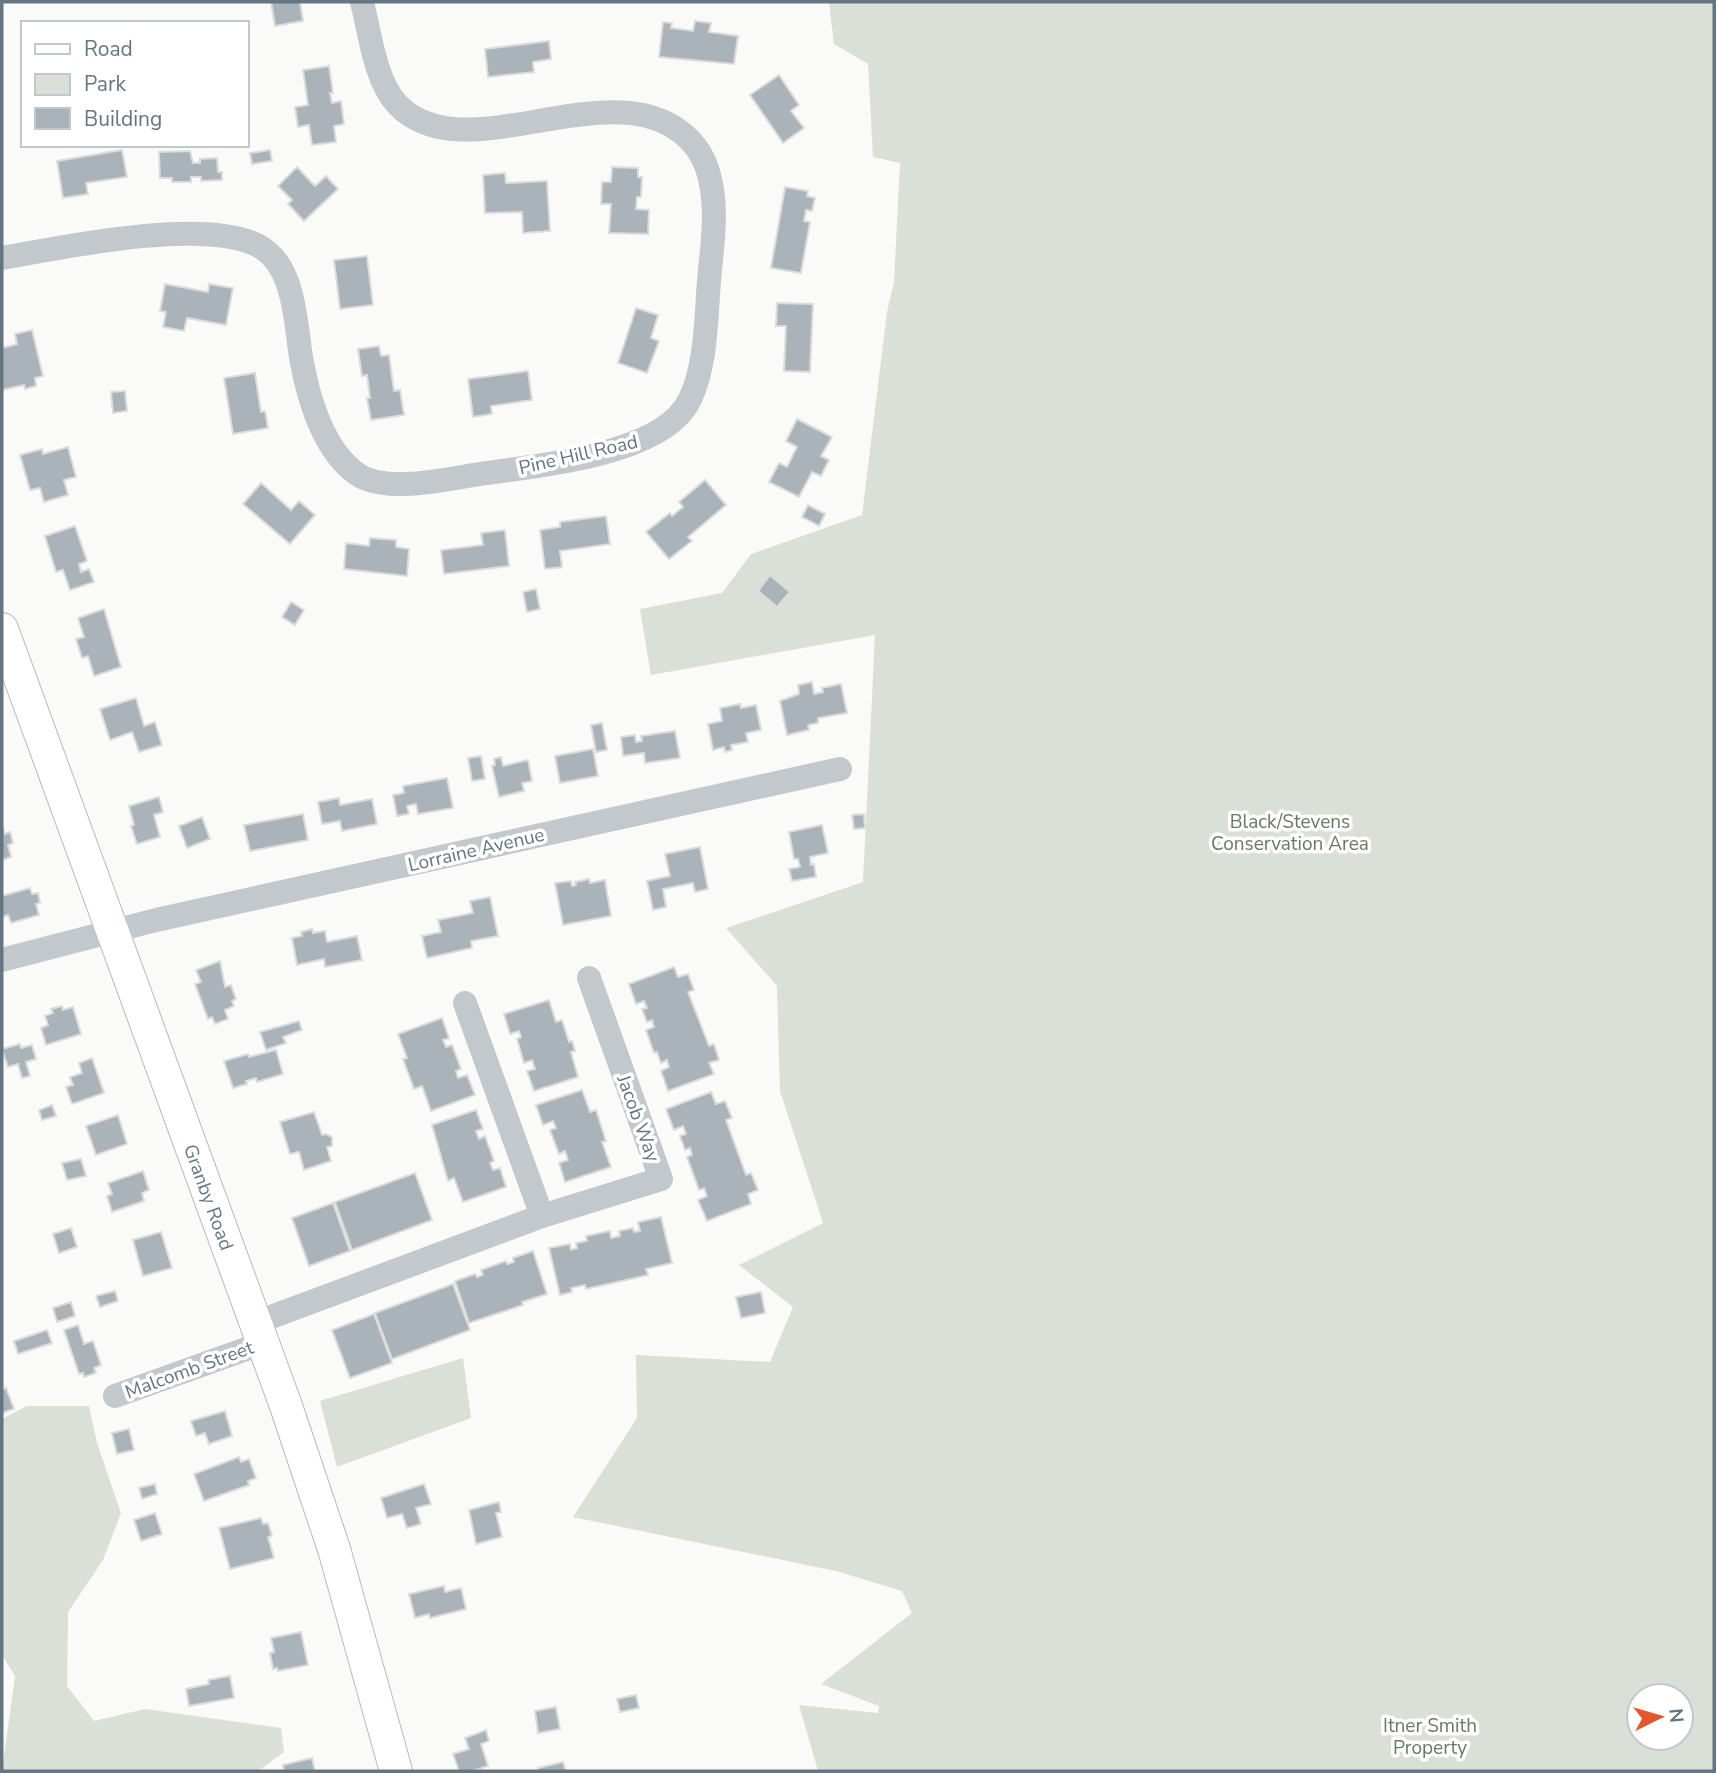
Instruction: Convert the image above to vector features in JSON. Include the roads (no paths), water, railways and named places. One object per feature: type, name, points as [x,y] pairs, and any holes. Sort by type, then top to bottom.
[{"type":"main road","name":"Granby Road","points":[[3,635],[259,1333],[334,1549],[396,1771]]},
{"type":"street","name":"Pine Hill Road","points":[[2,258],[142,237],[192,234],[230,237],[259,246],[271,254],[279,266],[290,293],[310,395],[328,440],[345,463],[367,480],[383,484],[441,480],[568,459],[641,441],[667,426],[686,406],[695,388],[706,318],[715,217],[714,195],[708,169],[695,145],[674,127],[632,113],[575,116],[476,129],[427,124],[405,112],[390,95],[381,78],[362,2]]},
{"type":"street","name":"Lorraine Avenue","points":[[2,960],[156,920],[841,768]]},
{"type":"street","name":"Jacob Way","points":[[259,1333],[542,1216],[661,1179],[589,978]]},
{"type":"street","points":[[465,1003],[542,1216]]},
{"type":"street","name":"Malcomb Street","points":[[115,1396],[259,1333]]},
{"type":"park label","name":"Black/Stevens Conservation Area","points":[[1290,832]]},
{"type":"park label","name":"Itner Smith Property","points":[[1430,1736]]}]
